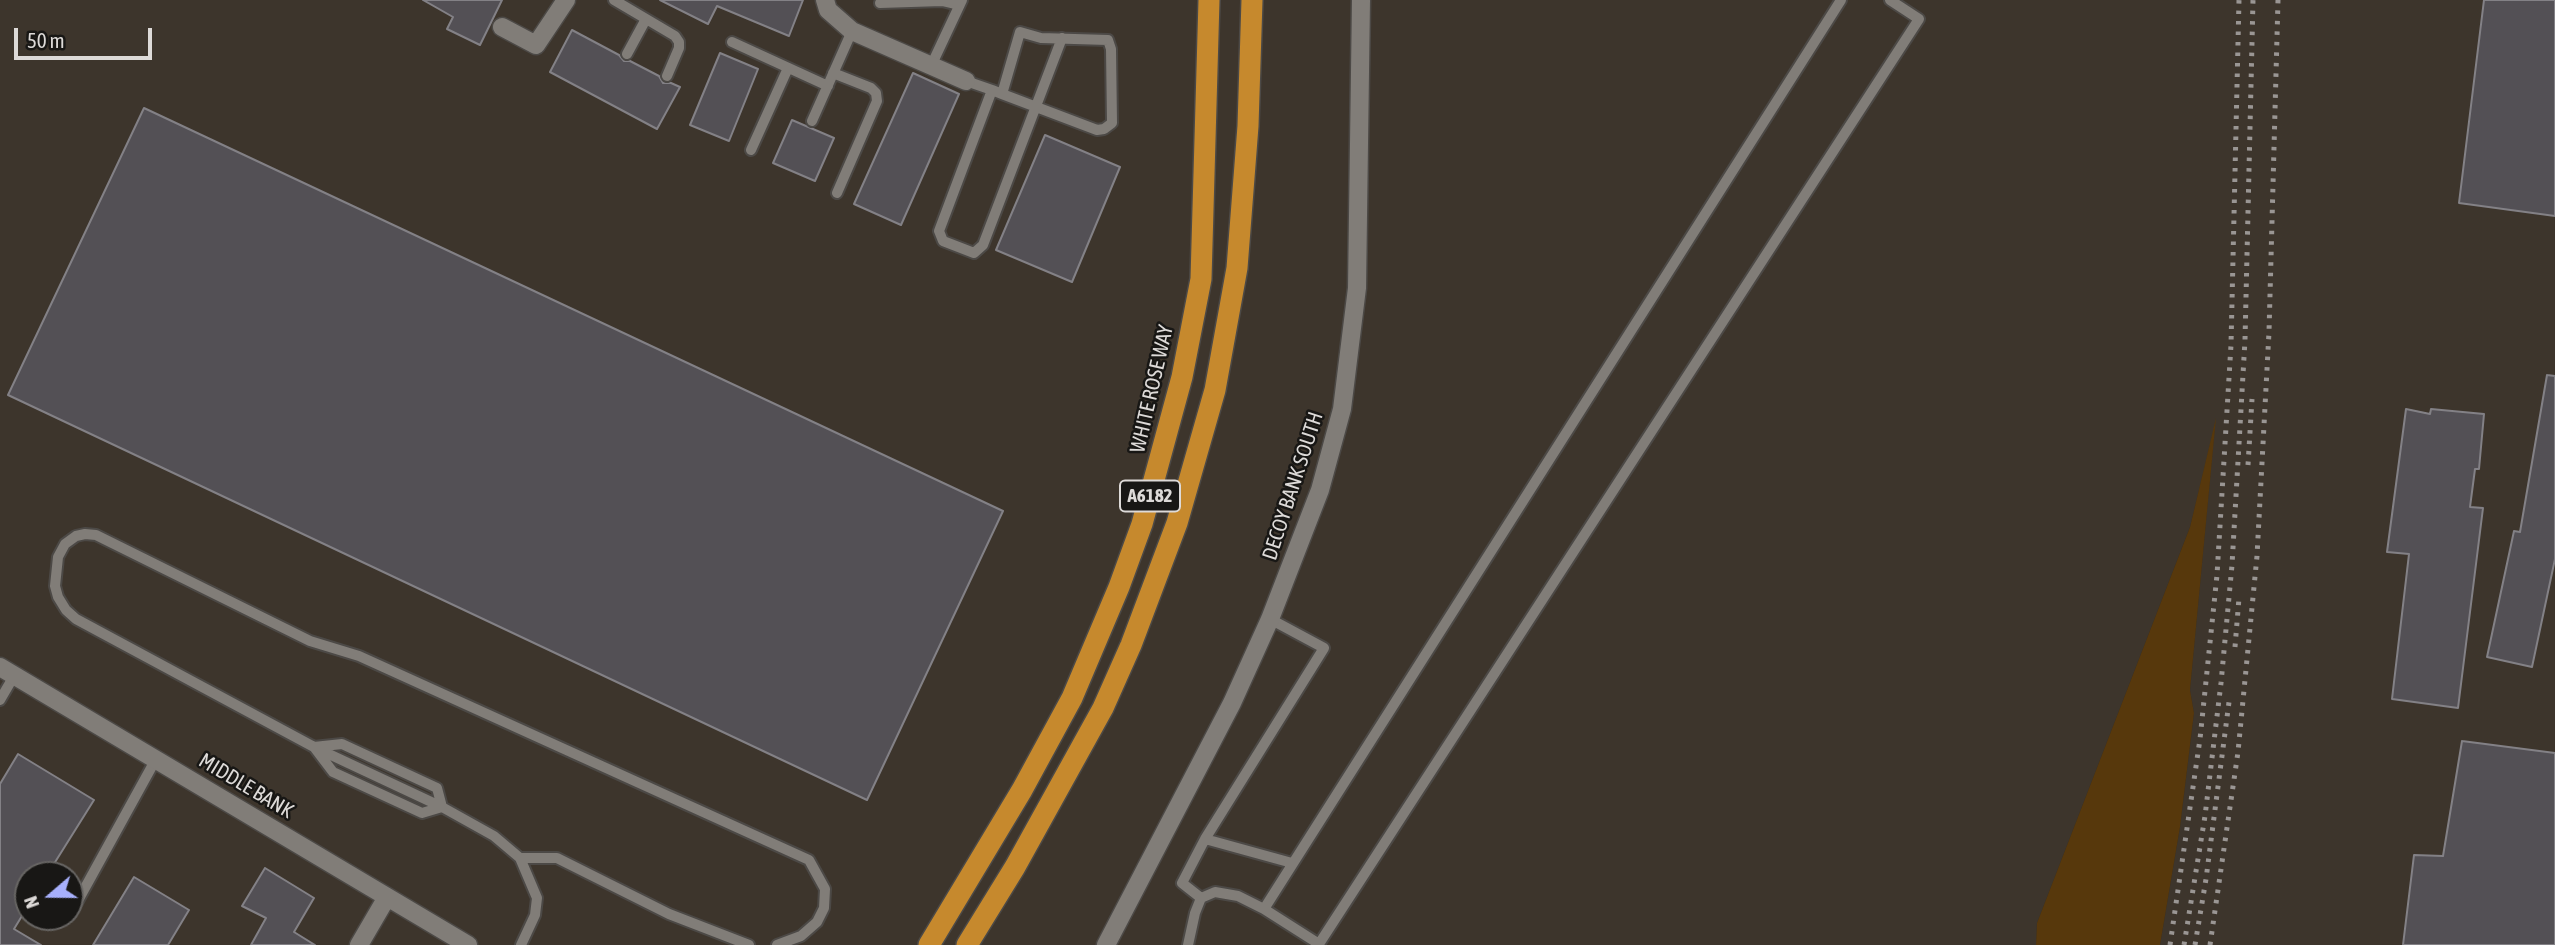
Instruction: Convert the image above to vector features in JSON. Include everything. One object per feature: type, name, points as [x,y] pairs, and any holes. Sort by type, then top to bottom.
[{"type":"highway","name":"WHITE ROSE WAY","points":[[929,945],[1022,790],[1072,698],[1119,587],[1142,524],[1182,377],[1201,279],[1209,0]]},
{"type":"highway","name":"A6182","points":[[967,945],[1015,867],[1103,708],[1131,645],[1181,510],[1216,390],[1237,268],[1248,126],[1252,0]]},
{"type":"street","points":[[502,27],[537,45],[566,0]]},
{"type":"street","points":[[825,0],[828,10],[852,31],[966,81]]},
{"type":"street","name":"DECOY BANK SOUTH","points":[[1106,945],[1232,703],[1270,619],[1320,490],[1342,409],[1357,288],[1361,0]]},
{"type":"street","name":"MIDDLE BANK","points":[[7,672],[468,945]]},
{"type":"street","points":[[359,945],[387,897]]},
{"type":"lane","points":[[614,0],[675,36],[679,48],[667,76]]},
{"type":"lane","points":[[1264,909],[1840,0]]},
{"type":"lane","points":[[1188,945],[1195,913],[1202,898],[1215,892],[1238,896],[1264,909],[1319,944],[1919,19],[1890,0]]},
{"type":"lane","points":[[880,3],[961,2],[931,66]]},
{"type":"lane","points":[[627,54],[646,19]]},
{"type":"lane","points":[[812,121],[852,31]]},
{"type":"lane","points":[[966,81],[997,92],[1037,107],[1097,130],[1104,129],[1112,123],[1111,49],[1108,40],[1062,38],[1041,38],[1020,32],[997,92],[939,231],[943,241],[974,253],[983,245],[1037,107],[1062,38]]},
{"type":"lane","points":[[732,42],[828,86]]},
{"type":"lane","points":[[751,150],[788,68]]},
{"type":"lane","points":[[833,73],[871,88],[876,93],[877,102],[837,193]]},
{"type":"lane","points":[[521,945],[535,915],[537,898],[520,858],[494,836],[442,807],[314,747],[76,619],[66,610],[55,586],[58,557],[65,544],[76,536],[96,536],[310,641],[359,656],[809,860],[825,889],[824,908],[817,922],[801,936],[777,945]]},
{"type":"lane","points":[[1202,898],[1182,883],[1205,839],[1324,648],[1270,619]]},
{"type":"lane","points":[[0,700],[7,672]]},
{"type":"lane","points":[[84,890],[156,759]]},
{"type":"lane","points":[[1205,839],[1292,863]]},
{"type":"lane","points":[[520,858],[557,858],[669,914],[749,945]]},
{"type":"shaded area","points":[[0,0],[2555,0],[2555,945],[2160,945],[2180,827],[2194,713],[2190,690],[2215,425],[2190,527],[2037,923],[2036,945],[0,945]]},
{"type":"shaded area","points":[[2216,418],[2190,690],[2194,713],[2180,827],[2160,945],[2036,945],[2037,923],[2190,527]]},
{"type":"building","points":[[423,0],[502,0],[480,45],[447,29],[453,17]]},
{"type":"building","points":[[660,0],[803,0],[789,36],[717,6],[708,24]]},
{"type":"building","points":[[2484,0],[2555,0],[2555,216],[2459,203]]},
{"type":"building","points":[[572,30],[619,55],[624,61],[630,61],[659,76],[663,83],[680,87],[657,129],[550,72]]},
{"type":"building","points":[[720,53],[758,69],[729,141],[690,125]]},
{"type":"building","points":[[913,73],[959,94],[901,225],[854,204]]},
{"type":"building","points":[[144,108],[1003,511],[867,800],[8,395]]},
{"type":"building","points":[[792,120],[834,138],[815,181],[773,163]]},
{"type":"building","points":[[1045,135],[1120,167],[1072,282],[996,250]]},
{"type":"building","points":[[2547,375],[2555,376],[2555,559],[2532,667],[2487,657],[2514,531],[2520,532]]},
{"type":"building","points":[[2406,409],[2430,414],[2431,409],[2484,414],[2479,469],[2475,469],[2470,507],[2483,508],[2458,708],[2392,699],[2409,554],[2387,552]]},
{"type":"building","points":[[2462,741],[2555,753],[2555,945],[2403,945],[2414,855],[2443,856]]},
{"type":"building","points":[[18,754],[94,800],[56,861],[14,861],[14,931],[41,945],[0,945],[0,784]]},
{"type":"building","points":[[265,868],[314,898],[294,932],[315,945],[251,945],[266,918],[242,906]]},
{"type":"building","points":[[134,877],[189,910],[168,945],[93,945]]},
{"type":"railway","points":[[2170,945],[2200,739],[2217,575],[2231,345],[2239,0]]},
{"type":"railway","points":[[2184,945],[2205,816],[2232,565],[2245,340],[2253,0]]},
{"type":"railway","points":[[2210,945],[2238,752],[2257,556],[2269,332],[2278,0]]},
{"type":"railway","points":[[2248,465],[2252,399]]},
{"type":"railway","points":[[2235,647],[2239,598]]},
{"type":"railway","points":[[2195,945],[2229,702]]}]
